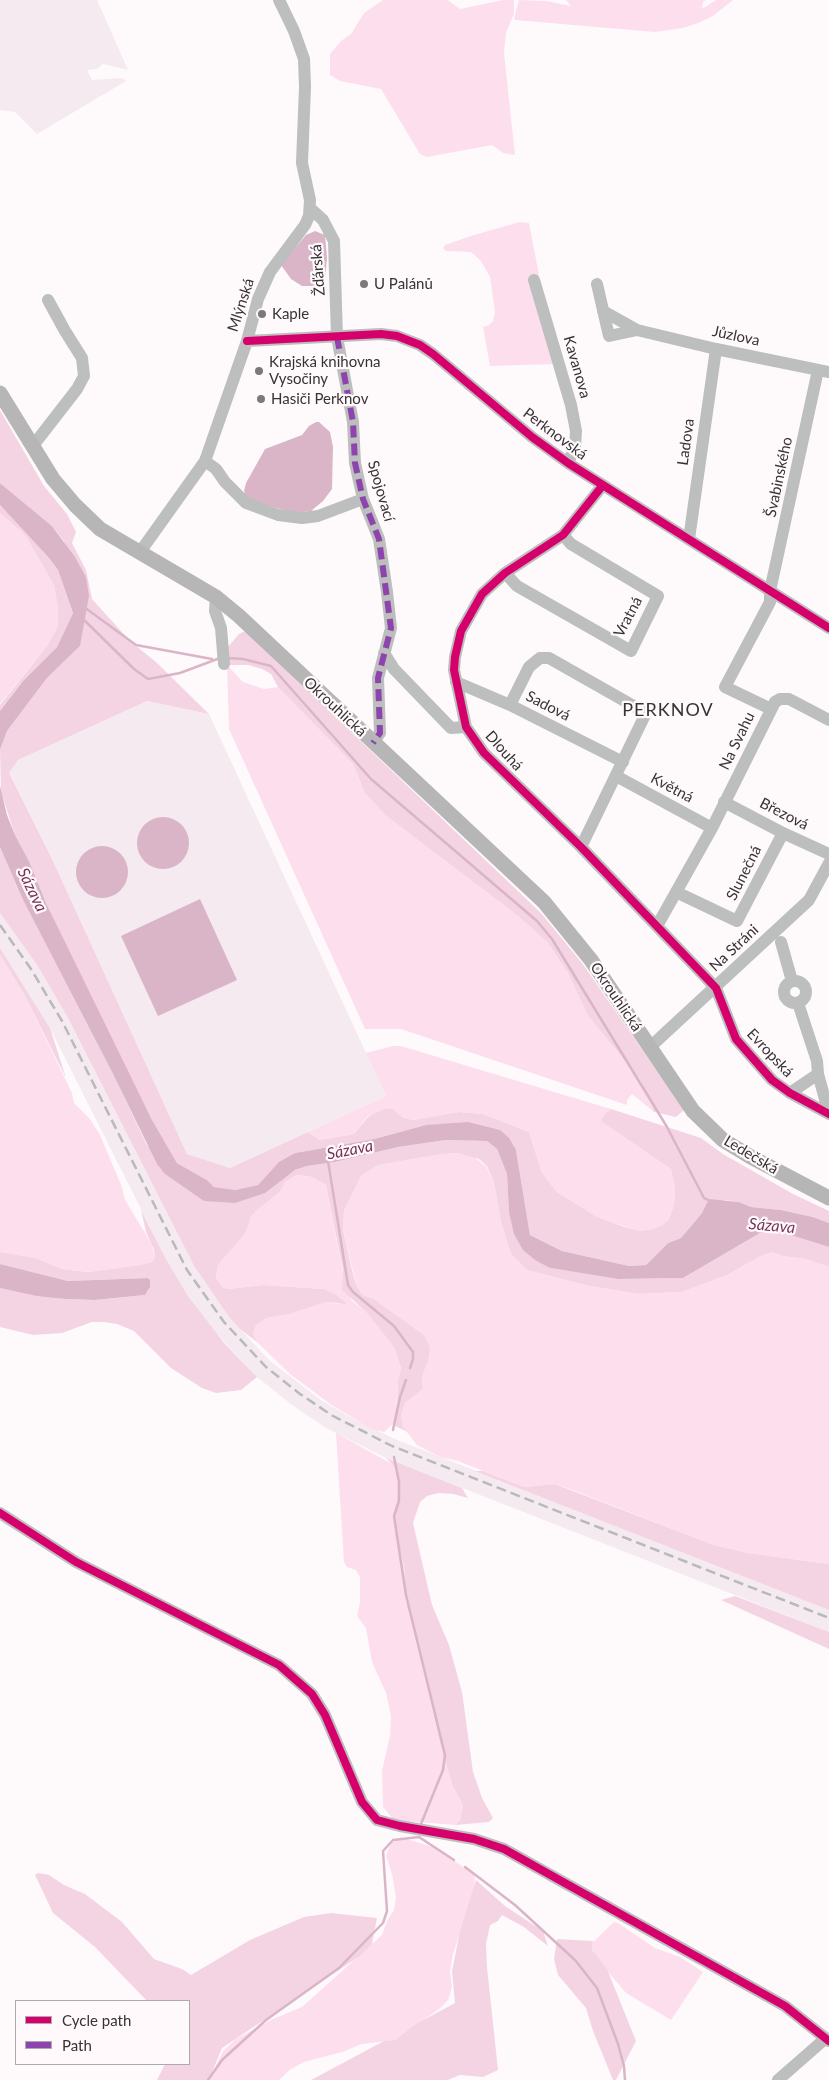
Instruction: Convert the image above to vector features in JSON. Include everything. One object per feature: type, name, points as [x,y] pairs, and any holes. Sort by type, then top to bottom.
[{"type":"main road","name":"Okrouhlická","points":[[0,393],[53,480],[100,529],[216,598],[239,616],[544,902],[591,960],[650,1048]]},
{"type":"main road","name":"Ledečská","points":[[650,1048],[693,1111],[724,1140],[751,1157],[829,1198]]},
{"type":"street","points":[[280,0],[304,59],[305,87],[302,163],[311,209]]},
{"type":"street","name":"Žďárská","points":[[311,209],[323,220],[334,241],[337,337]]},
{"type":"street","name":"Mlýnská","points":[[140,552],[205,461],[247,342],[258,299],[270,272],[305,225],[311,209]]},
{"type":"street","name":"Kavanova","points":[[534,280],[571,405],[576,431],[574,447],[568,463]]},
{"type":"street","name":"Jůzlova","points":[[597,284],[609,336],[637,330]]},
{"type":"street","points":[[32,447],[77,389],[84,376],[82,358],[65,332],[48,300]]},
{"type":"street","name":"Jůzlova","points":[[603,311],[637,330],[716,349],[824,371]]},
{"type":"street","name":"Perknovská","points":[[247,342],[390,335],[420,345],[532,437],[568,463],[829,628]]},
{"type":"street","name":"Spojovací","points":[[337,337],[353,422],[355,463],[363,499],[379,539],[391,628],[378,678],[380,733],[373,743]]},
{"type":"street","name":"Ladova","points":[[689,539],[716,349]]},
{"type":"street","name":"Švabinského","points":[[770,591],[824,371]]},
{"type":"street","points":[[205,461],[216,469],[225,482],[246,503],[278,515],[302,518],[318,516],[363,499]]},
{"type":"street","name":"Dlouhá","points":[[603,485],[563,536],[505,573],[482,594],[461,631],[455,657],[456,682],[466,727],[484,753],[581,847],[716,988]]},
{"type":"street","name":"Vratná","points":[[505,573],[517,586],[632,651],[658,596],[571,544],[563,536]]},
{"type":"street","name":"Na Svahu","points":[[657,926],[712,828],[771,709],[725,687],[770,602],[770,591]]},
{"type":"street","points":[[216,598],[215,611],[220,628],[224,664]]},
{"type":"street","points":[[384,653],[394,669],[452,728],[466,727]]},
{"type":"street","points":[[510,705],[530,667],[540,658],[554,659],[646,713],[581,847]]},
{"type":"street","name":"Sadová","points":[[456,682],[510,705],[623,762]]},
{"type":"street","points":[[771,709],[780,699],[789,699],[829,720]]},
{"type":"street","name":"Květná","points":[[616,776],[712,828]]},
{"type":"street","name":"Březová","points":[[724,802],[783,833],[829,854]]},
{"type":"street","name":"Slunečná","points":[[676,892],[738,922],[783,833]]},
{"type":"street","name":"Na Stráni","points":[[650,1048],[809,900],[829,863]]},
{"type":"street","points":[[781,942],[792,981],[786,986],[784,994],[788,1000],[798,1003],[817,1061],[818,1074],[829,1114]]},
{"type":"street","name":"Evropská","points":[[716,988],[736,1039],[772,1080],[790,1093],[829,1114]]},
{"type":"street","points":[[790,1093],[818,1074]]},
{"type":"street","points":[[0,1513],[76,1562],[279,1665],[312,1694],[325,1715],[362,1802],[377,1820],[400,1826],[474,1838],[504,1848],[785,2006],[827,2040],[778,2080]]},
{"type":"shaded area","points":[[0,0],[97,0],[128,70],[103,64],[97,69],[87,70],[92,80],[122,78],[126,81],[37,134],[15,112],[0,110]]},
{"type":"shaded area","points":[[383,0],[448,0],[460,9],[503,0],[514,0],[514,14],[506,33],[504,53],[515,155],[503,153],[492,145],[427,157],[420,154],[381,89],[340,81],[330,75],[330,54],[341,41],[351,34],[364,13]]},
{"type":"shaded area","points":[[519,0],[547,1],[571,6],[566,0],[706,0],[703,2],[702,9],[716,0],[733,0],[713,16],[698,23],[683,28],[655,32],[515,20]]},
{"type":"shaded area","points":[[520,222],[529,223],[539,275],[536,280],[555,364],[490,366],[483,327],[493,321],[495,312],[490,277],[481,261],[471,252],[446,251],[443,248],[445,245],[474,235]]},
{"type":"shaded area","points":[[0,410],[44,486],[67,514],[76,532],[72,543],[86,570],[92,599],[130,641],[156,662],[209,714],[147,701],[18,760],[9,773],[53,861],[187,1154],[230,1168],[308,1132],[320,1140],[354,1134],[368,1117],[384,1109],[392,1109],[404,1118],[413,1120],[459,1112],[483,1114],[529,1132],[542,1173],[557,1192],[597,1217],[640,1231],[653,1229],[663,1225],[669,1219],[674,1205],[675,1189],[671,1169],[601,1121],[611,1109],[701,1138],[723,1154],[793,1194],[829,1211],[829,1223],[813,1217],[781,1210],[751,1207],[739,1202],[725,1200],[702,1213],[681,1238],[668,1243],[646,1265],[629,1266],[562,1251],[530,1235],[516,1150],[438,1125],[426,1125],[374,1139],[295,1153],[272,1170],[258,1185],[246,1189],[236,1190],[214,1187],[207,1180],[177,1163],[122,1062],[46,903],[29,861],[15,835],[1,792],[0,750],[7,731],[47,678],[80,646],[64,541],[52,526],[0,483]]},
{"type":"shaded area","points":[[0,505],[58,570],[73,613],[57,647],[23,681],[0,711],[0,705],[47,646],[58,626],[58,609],[54,585],[25,535],[0,513]]},
{"type":"shaded area","points":[[0,513],[25,535],[54,585],[58,609],[58,626],[47,646],[0,704]]},
{"type":"shaded area","points":[[245,631],[541,913],[582,963],[684,1110],[676,1117],[654,1112],[639,1078],[588,1016],[568,973],[548,943],[518,916],[385,815],[365,793],[353,764],[278,687],[271,674],[248,665],[227,665],[227,648],[239,634]]},
{"type":"shaded area","points":[[227,665],[243,682],[264,689],[278,687],[353,764],[365,793],[385,815],[518,916],[548,943],[568,973],[588,1016],[639,1078],[654,1112],[632,1094],[627,1100],[627,1105],[401,1029],[365,1029],[229,729]]},
{"type":"shaded area","points":[[147,701],[209,714],[386,1096],[230,1168],[187,1154],[53,861],[9,773],[18,760]]},
{"type":"shaded area","points":[[0,847],[23,900],[112,1072],[147,1145],[204,1201],[284,1178],[295,1170],[307,1166],[335,1162],[398,1147],[446,1140],[487,1141],[497,1149],[507,1174],[509,1212],[550,1268],[618,1279],[683,1278],[760,1233],[784,1233],[829,1247],[829,1267],[806,1259],[782,1256],[773,1252],[761,1256],[727,1275],[682,1292],[640,1294],[589,1286],[527,1270],[511,1254],[501,1222],[494,1182],[487,1166],[479,1159],[458,1153],[378,1165],[361,1176],[344,1211],[343,1230],[353,1274],[357,1287],[363,1295],[374,1299],[424,1335],[430,1348],[428,1361],[422,1377],[423,1389],[405,1403],[401,1416],[403,1427],[408,1432],[393,1425],[401,1368],[394,1347],[366,1312],[342,1290],[343,1271],[326,1185],[312,1177],[297,1175],[285,1182],[280,1192],[251,1217],[245,1234],[218,1265],[216,1278],[222,1287],[228,1289],[263,1285],[324,1289],[336,1295],[347,1304],[326,1302],[290,1314],[267,1318],[256,1325],[253,1333],[257,1342],[240,1329],[229,1317],[194,1266],[68,1018],[37,965],[0,913]]},
{"type":"shaded area","points":[[0,913],[37,965],[68,1018],[194,1266],[229,1317],[270,1361],[321,1400],[357,1421],[395,1439],[829,1610],[829,1632],[386,1458],[326,1428],[292,1405],[257,1377],[213,1330],[188,1296],[166,1259],[50,1028],[0,948]]},
{"type":"shaded area","points":[[0,948],[50,1028],[66,1078],[25,996],[0,955]]},
{"type":"shaded area","points":[[0,955],[25,996],[72,1093],[74,1103],[90,1119],[100,1135],[122,1187],[125,1200],[151,1243],[155,1257],[152,1262],[88,1272],[62,1269],[36,1258],[0,1252]]},
{"type":"shaded area","points":[[393,1046],[401,1046],[611,1109],[606,1113],[602,1121],[671,1169],[675,1189],[674,1205],[669,1219],[664,1225],[640,1231],[598,1218],[557,1192],[542,1173],[529,1132],[483,1114],[459,1112],[413,1120],[404,1118],[397,1113],[368,1116],[354,1134],[320,1140],[308,1132],[386,1096],[366,1053]]},
{"type":"shaded area","points":[[458,1153],[471,1155],[486,1166],[494,1182],[501,1222],[511,1254],[527,1270],[589,1286],[640,1294],[682,1292],[727,1275],[761,1256],[773,1252],[782,1256],[806,1259],[829,1267],[829,1564],[748,1553],[714,1545],[570,1489],[555,1484],[524,1487],[458,1461],[440,1457],[417,1445],[403,1427],[401,1416],[405,1403],[423,1389],[422,1377],[428,1361],[424,1335],[374,1299],[363,1295],[357,1287],[343,1230],[344,1211],[361,1176],[378,1165]]},
{"type":"shaded area","points":[[297,1175],[312,1177],[326,1185],[344,1279],[351,1300],[366,1312],[394,1347],[401,1368],[398,1380],[396,1413],[393,1424],[384,1432],[371,1429],[330,1404],[290,1374],[257,1342],[253,1333],[256,1325],[267,1318],[290,1314],[326,1302],[340,1304],[324,1289],[263,1285],[228,1289],[222,1287],[216,1278],[218,1265],[245,1234],[251,1217],[280,1192],[285,1182]]},
{"type":"shaded area","points":[[141,1210],[166,1259],[188,1296],[224,1343],[257,1377],[241,1390],[216,1393],[202,1388],[171,1368],[134,1331],[117,1324],[92,1322],[62,1333],[33,1335],[0,1327],[0,1288],[66,1299],[95,1300],[145,1295],[150,1287],[150,1280],[148,1278],[68,1281],[0,1264],[0,1252],[36,1258],[62,1269],[88,1272],[152,1262],[155,1257],[154,1250],[146,1232]]},
{"type":"shaded area","points":[[336,1433],[394,1465],[397,1469],[399,1485],[394,1526],[404,1566],[407,1608],[418,1641],[440,1744],[453,1787],[463,1805],[460,1820],[455,1825],[394,1820],[383,1807],[382,1771],[390,1736],[391,1716],[386,1693],[372,1662],[366,1628],[357,1616],[360,1602],[360,1577],[356,1570],[347,1567],[344,1562]]},
{"type":"shaded area","points":[[386,1458],[462,1488],[468,1498],[439,1493],[427,1496],[420,1502],[413,1523],[432,1605],[449,1645],[462,1692],[473,1772],[482,1798],[493,1818],[489,1822],[455,1825],[460,1820],[463,1805],[453,1787],[440,1744],[418,1641],[407,1608],[404,1566],[394,1526],[399,1480],[397,1469]]},
{"type":"shaded area","points":[[475,1471],[483,1471],[524,1487],[555,1484],[714,1545],[748,1553],[829,1564],[829,1610]]},
{"type":"shaded area","points":[[735,1596],[829,1632],[829,1649],[721,1600]]},
{"type":"shaded area","points":[[399,1839],[407,1839],[433,1847],[474,1874],[473,1893],[453,1954],[450,1971],[452,1987],[448,2000],[439,2009],[395,2040],[362,2044],[342,2052],[304,2062],[291,2069],[279,2080],[209,2080],[223,2051],[236,2039],[273,2019],[302,2007],[382,1935],[387,1921],[394,1910],[396,1897],[392,1874],[386,1856],[391,1843]]},
{"type":"shaded area","points":[[38,1873],[49,1875],[64,1885],[85,1894],[122,1922],[154,1959],[182,1969],[191,1975],[250,1940],[304,1917],[331,1913],[377,1918],[372,1944],[360,1956],[222,2048],[209,2080],[157,2080],[164,2065],[190,2065],[190,2000],[146,2000],[95,1947],[53,1913],[35,1875]]},
{"type":"shaded area","points":[[476,1880],[505,1906],[543,1931],[548,1946],[524,1927],[502,1915],[498,1921],[490,1925],[486,1944],[487,1967],[498,2070],[483,2077],[460,2075],[448,2080],[311,2080],[384,2041],[395,2040],[416,2024],[455,2003],[452,1971],[460,1931]]},
{"type":"shaded area","points":[[614,1922],[655,1948],[680,1957],[703,1972],[671,2020],[626,1993],[597,1959],[592,1949],[593,1942]]},
{"type":"shaded area","points":[[557,1939],[593,1941],[592,1950],[607,1969],[636,2041],[616,2080],[613,2080],[593,2031],[586,2008],[558,1975],[554,1959]]},
{"type":"water","points":[[315,231],[325,235],[327,258],[325,279],[315,286],[302,286],[291,279],[281,265],[306,235]]},
{"type":"water","points":[[319,422],[330,432],[333,447],[332,489],[323,501],[311,511],[294,513],[255,502],[246,497],[244,491],[246,483],[265,449],[302,435],[309,426]]},
{"type":"water","points":[[0,483],[52,526],[75,557],[86,577],[89,596],[80,646],[47,678],[7,731],[0,750],[0,711],[23,681],[57,647],[73,613],[58,570],[0,505]]},
{"type":"water","name":"Sázava","points":[[0,786],[7,815],[15,835],[29,861],[46,903],[151,1118],[177,1163],[207,1180],[214,1187],[236,1190],[258,1185],[279,1162],[295,1153],[374,1139],[426,1125],[468,1122],[500,1130],[509,1138],[516,1150],[530,1235],[562,1251],[629,1266],[646,1265],[668,1243],[681,1238],[702,1213],[709,1199],[739,1202],[751,1207],[781,1210],[813,1217],[829,1223],[829,1247],[784,1233],[760,1233],[683,1278],[618,1279],[550,1268],[535,1260],[523,1250],[514,1234],[509,1212],[507,1174],[497,1149],[487,1141],[446,1140],[398,1147],[335,1162],[307,1166],[295,1170],[265,1193],[235,1203],[204,1201],[165,1174],[157,1164],[112,1072],[23,900],[0,847]]},
{"type":"water","points":[[158,817],[168,817],[182,824],[189,838],[189,848],[182,862],[168,869],[158,869],[148,865],[141,858],[137,848],[137,838],[141,828],[148,821]]},
{"type":"water","points":[[97,846],[107,846],[121,853],[128,867],[128,877],[121,891],[107,898],[97,898],[87,894],[80,887],[76,877],[76,867],[80,857],[87,850]]},
{"type":"water","points":[[200,899],[237,980],[158,1016],[121,936]]},
{"type":"water","points":[[0,1264],[68,1281],[148,1278],[150,1280],[150,1287],[145,1295],[95,1300],[37,1296],[0,1288]]},
{"type":"waterway","points":[[84,607],[136,645],[212,659]]},
{"type":"waterway","points":[[82,618],[134,669],[148,679],[180,673],[220,658]]},
{"type":"waterway","points":[[228,658],[243,659],[271,666],[371,779],[537,921],[552,939],[667,1127],[704,1198],[710,1201]]},
{"type":"waterway","name":"Sázava","points":[[328,1161],[348,1285],[353,1292],[394,1326],[413,1352],[410,1368]]},
{"type":"waterway","points":[[393,1430],[400,1397],[406,1380]]},
{"type":"waterway","points":[[394,1457],[399,1482],[399,1501],[394,1516],[406,1595],[445,1755],[443,1770],[421,1824]]},
{"type":"waterway","points":[[208,2080],[222,2060],[266,2020],[339,1968],[383,1923],[387,1911],[383,1851],[393,1840],[419,1837],[454,1860]]},
{"type":"waterway","points":[[465,1867],[515,1905],[575,1960],[597,1988],[618,2044],[624,2066],[625,2080]]},
{"type":"railway","points":[[0,925],[31,969],[62,1021],[187,1270],[224,1322],[266,1367],[300,1394],[333,1416],[392,1446],[829,1618]]},
{"type":"marked path","points":[[337,337],[353,422],[355,463],[363,499],[379,539],[391,628],[378,678],[380,733],[373,743]]},
{"type":"cycle path","points":[[247,341],[381,334],[397,336],[420,345],[532,437],[568,463],[829,628]]},
{"type":"cycle path","points":[[603,485],[563,535],[505,573],[482,594],[461,631],[454,670],[466,727],[484,753],[581,847],[716,988],[736,1039],[772,1080],[790,1093],[829,1114]]},
{"type":"cycle path","points":[[0,1513],[76,1562],[279,1665],[312,1694],[325,1715],[362,1802],[377,1820],[474,1839],[504,1849],[785,2006],[829,2041]]},
{"type":"place","name":"U Palánů","points":[[364,284]]},
{"type":"place","name":"Kaple","points":[[262,314]]},
{"type":"place","name":"Krajská knihovna Vysočiny","points":[[259,371]]},
{"type":"place","name":"Hasiči Perknov","points":[[261,399]]},
{"type":"district","name":"PERKNOV","points":[[668,710]]}]
